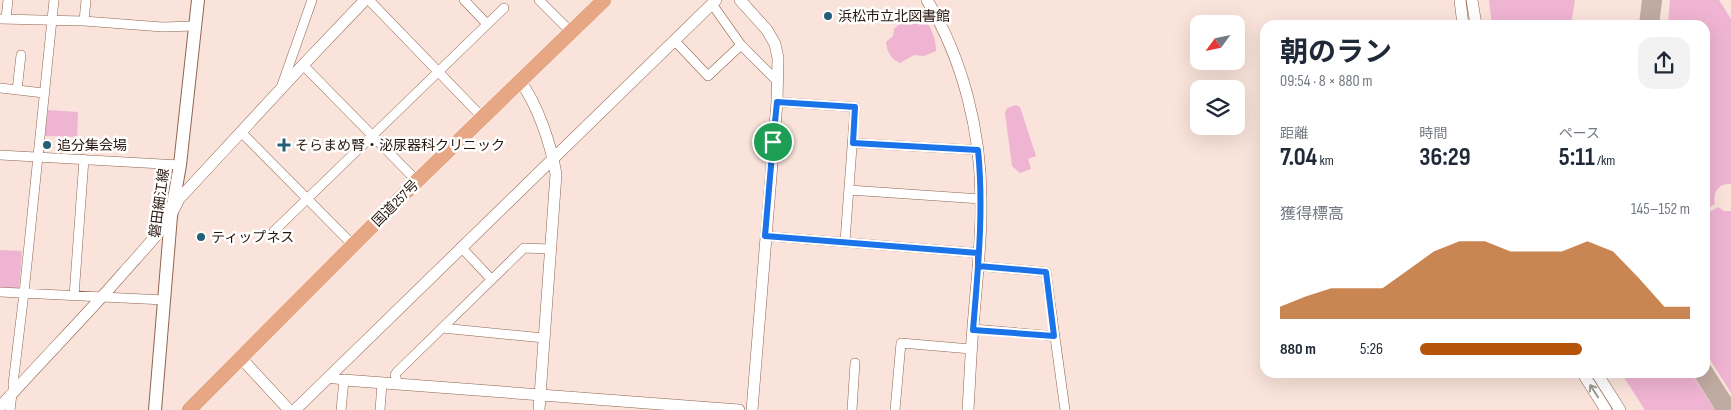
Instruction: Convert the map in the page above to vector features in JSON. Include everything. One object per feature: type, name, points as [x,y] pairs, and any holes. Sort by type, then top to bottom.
[{"type":"highway","name":"国道257号","points":[[190,410],[240,357],[417,181],[604,0]]},
{"type":"main road","name":"磐田細江線","points":[[155,410],[171,216],[180,165],[198,0]]},
{"type":"street","points":[[8,0],[3,19],[84,21],[162,27],[195,26]]},
{"type":"street","points":[[10,410],[54,0]]},
{"type":"street","points":[[84,21],[86,0]]},
{"type":"street","points":[[281,88],[312,0]]},
{"type":"street","points":[[0,406],[102,298],[171,216],[179,199],[281,88],[367,0],[483,118]]},
{"type":"street","points":[[464,0],[488,24]]},
{"type":"street","points":[[539,0],[571,32]]},
{"type":"street","points":[[740,0],[767,30],[775,44],[778,58],[777,102],[752,410]]},
{"type":"street","points":[[927,0],[958,66],[978,150],[982,199],[968,410]]},
{"type":"street","points":[[1460,0],[1462,20]]},
{"type":"street","points":[[1472,0],[1475,20]]},
{"type":"street","points":[[295,410],[460,247],[714,2],[741,45],[776,80]]},
{"type":"street","points":[[274,231],[504,8]]},
{"type":"street","points":[[674,40],[708,76],[741,45]]},
{"type":"street","points":[[17,90],[21,55]]},
{"type":"street","points":[[303,65],[417,181]]},
{"type":"street","points":[[520,81],[527,91],[554,158],[556,174],[539,410]]},
{"type":"street","points":[[0,88],[44,93]]},
{"type":"street","points":[[777,102],[855,107],[845,241]]},
{"type":"street","points":[[242,132],[353,245]]},
{"type":"street","points":[[853,143],[978,150]]},
{"type":"street","points":[[0,155],[180,165]]},
{"type":"street","points":[[74,296],[84,159]]},
{"type":"street","points":[[849,190],[982,199]]},
{"type":"street","points":[[765,236],[978,253]]},
{"type":"street","points":[[460,247],[491,279]]},
{"type":"street","points":[[398,384],[395,375],[397,372],[524,248],[550,249]]},
{"type":"street","points":[[978,266],[1046,272],[1065,410]]},
{"type":"street","points":[[0,292],[164,300]]},
{"type":"street","points":[[442,328],[544,338]]},
{"type":"street","points":[[973,330],[1054,336]]},
{"type":"street","points":[[895,410],[901,343],[972,349]]},
{"type":"street","points":[[240,357],[289,410]]},
{"type":"street","points":[[852,410],[855,363]]},
{"type":"street","points":[[327,378],[540,394],[643,406],[739,410]]},
{"type":"street","points":[[1586,378],[1606,410]]},
{"type":"street","points":[[1600,378],[1620,410]]},
{"type":"street","points":[[341,410],[344,380]]},
{"type":"street","points":[[380,410],[382,383]]},
{"type":"shaded area","points":[[1489,0],[1575,0],[1572,20],[1491,20]]},
{"type":"shaded area","points":[[1670,0],[1719,0],[1731,19],[1731,184],[1723,185],[1717,189],[1714,200],[1715,204],[1710,207],[1710,20],[1668,20]]},
{"type":"shaded area","points":[[917,7],[933,34],[936,51],[924,56],[914,55],[900,63],[890,55],[886,42],[893,36],[894,29]]},
{"type":"shaded area","points":[[1016,105],[1020,107],[1036,156],[1028,159],[1031,169],[1020,173],[1012,166],[1005,113],[1007,108]]},
{"type":"shaded area","points":[[48,110],[78,112],[77,137],[45,136]]},
{"type":"shaded area","points":[[1718,207],[1724,211],[1731,211],[1731,393],[1710,360],[1710,212]]},
{"type":"shaded area","points":[[0,250],[22,251],[19,289],[0,288]]},
{"type":"shaded area","points":[[1624,378],[1694,378],[1715,410],[1645,410]]},
{"type":"taxiway","points":[[1650,20],[1652,0]]},
{"type":"taxiway","points":[[1707,378],[1727,410]]},
{"type":"place","name":"浜松市立北図書館","points":[[828,16]]},
{"type":"place","name":"追分集会場","points":[[47,145]]},
{"type":"place","name":"そらまめ腎・泌尿器科クリニック","points":[[284,145]]},
{"type":"place","name":"ティップネス","points":[[201,237]]},
{"type":"route","points":[[773,142],[765,236],[978,253],[978,266],[1046,272],[1054,336],[973,330],[978,253],[981,218],[982,199],[978,150],[853,143],[855,107],[777,102],[773,142]]}]
